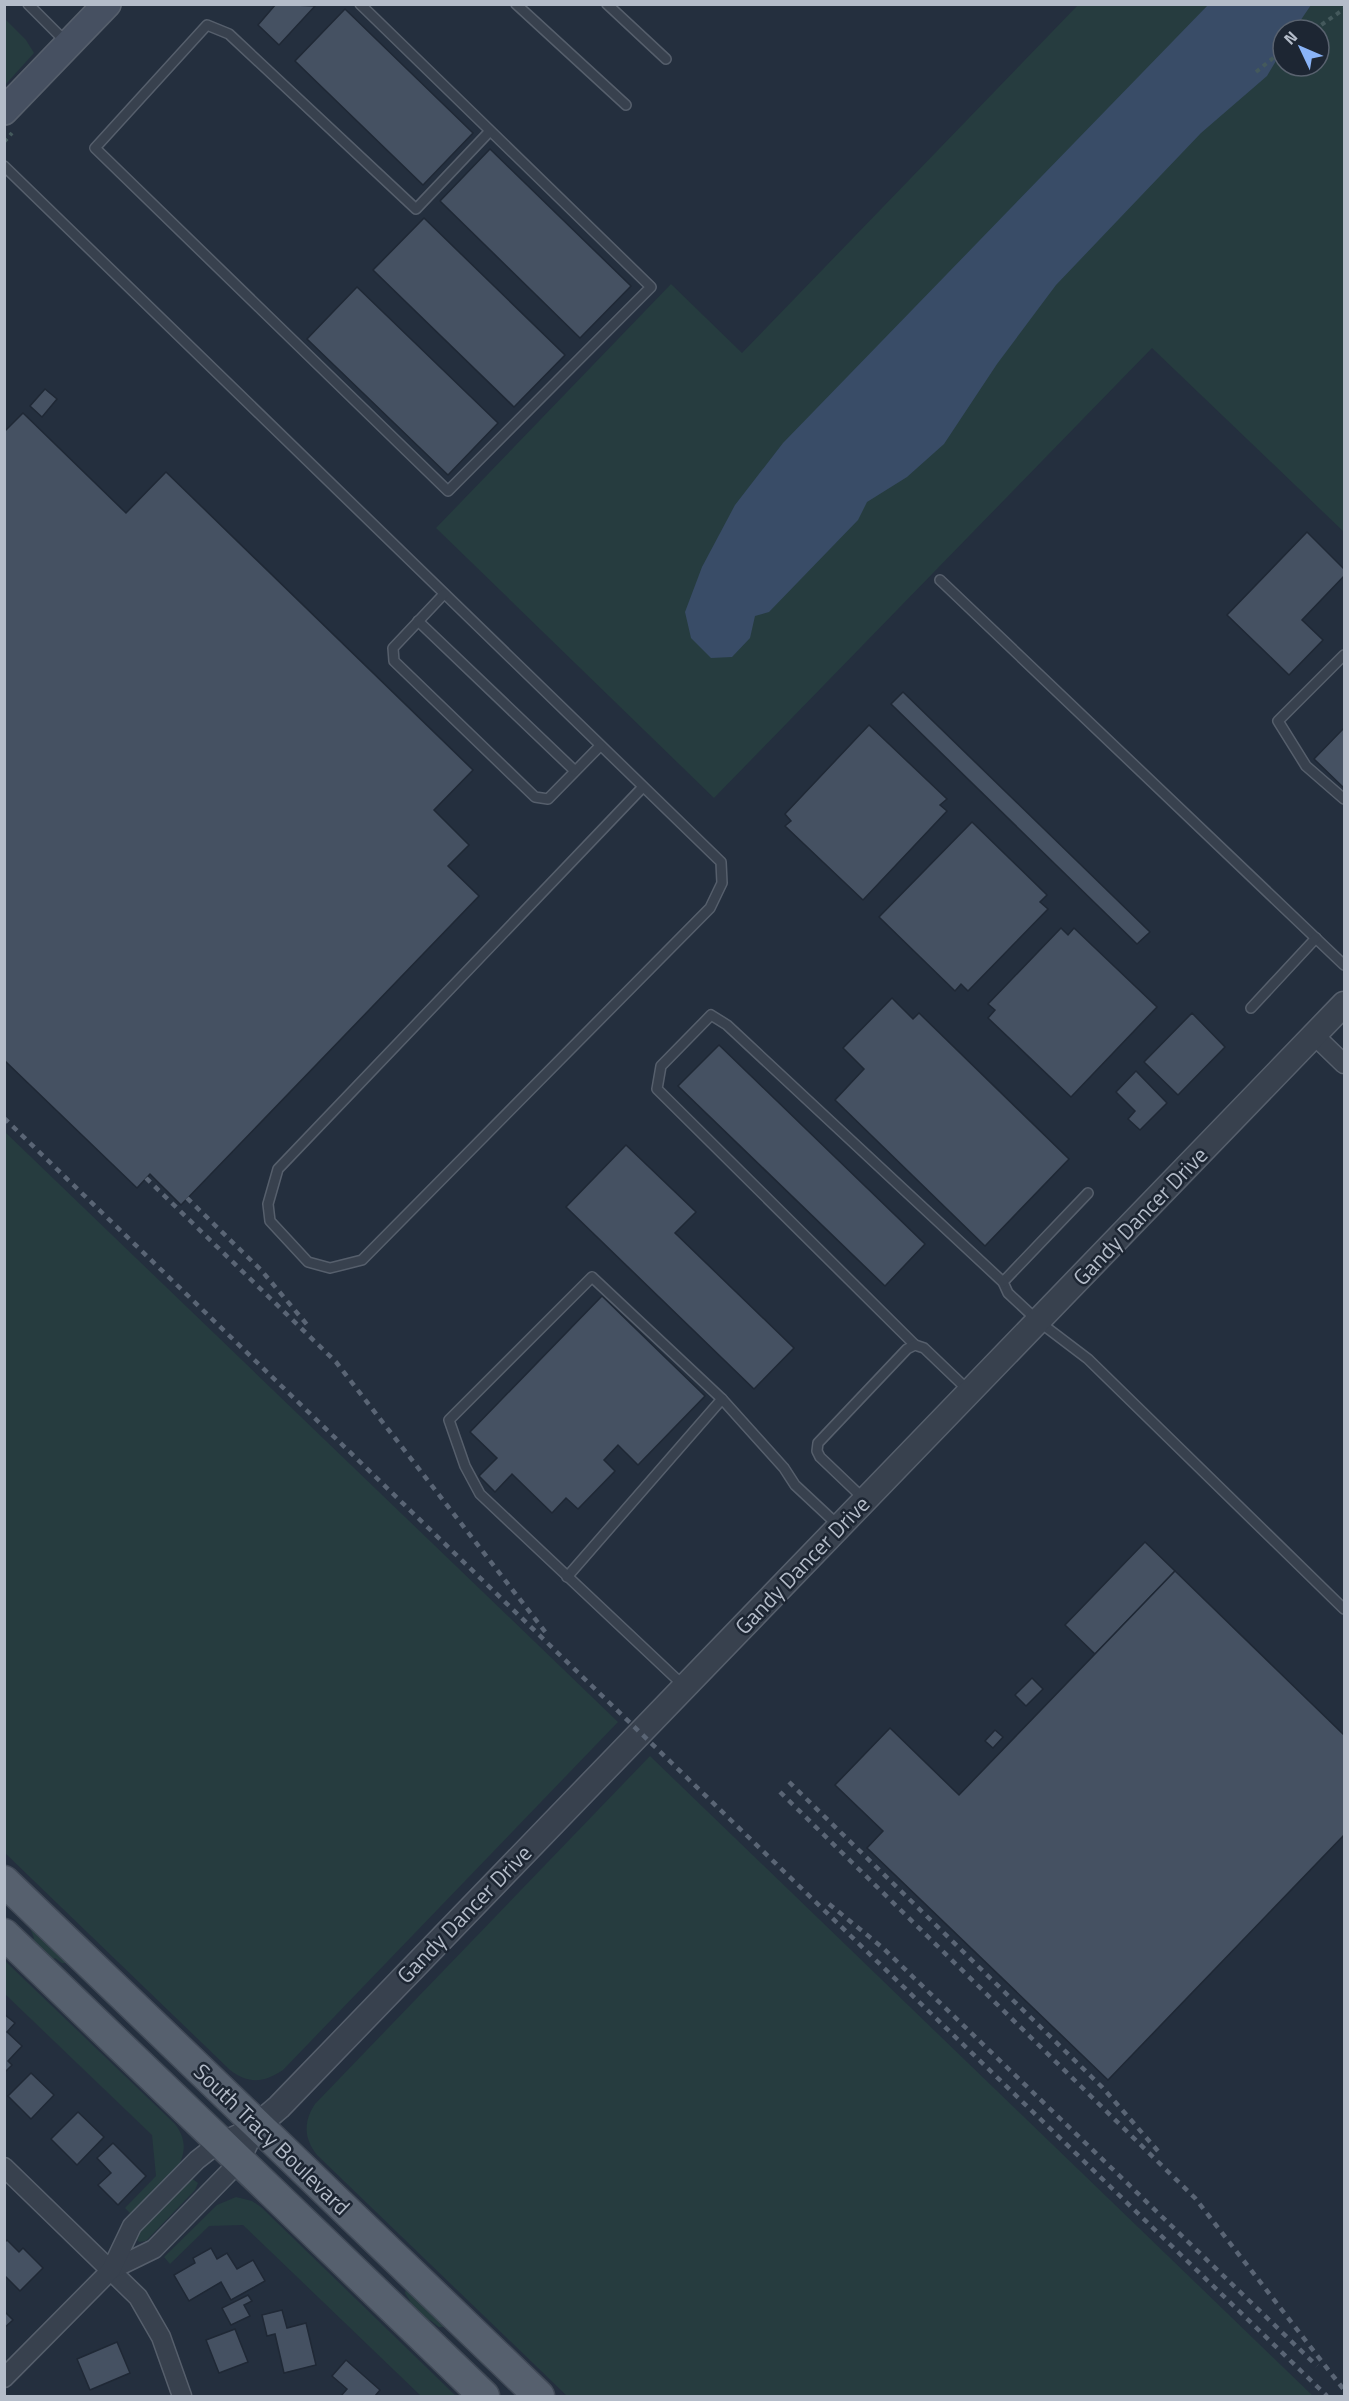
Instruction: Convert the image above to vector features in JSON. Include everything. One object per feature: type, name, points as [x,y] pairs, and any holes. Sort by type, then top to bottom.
[{"type":"main road","points":[[4,111],[108,4]]},
{"type":"main road","name":"South Tracy Boulevard","points":[[4,1881],[539,2397]]},
{"type":"main road","name":"South Tracy Boulevard","points":[[4,1934],[484,2397]]},
{"type":"street","name":"Gandy Dancer Drive","points":[[258,2125],[279,2108],[1344,1004]]},
{"type":"street","points":[[1314,1035],[1344,1064]]},
{"type":"street","points":[[111,2270],[154,2249],[230,2151],[258,2125]]},
{"type":"street","points":[[4,2378],[111,2270],[132,2226],[197,2160],[230,2151],[258,2125]]},
{"type":"street","points":[[4,2166],[138,2297],[150,2316],[171,2361],[182,2397]]},
{"type":"lane","points":[[28,4],[69,44]]},
{"type":"lane","points":[[360,4],[651,287],[448,491],[95,148],[207,25],[229,34],[417,209],[490,131]]},
{"type":"lane","points":[[516,4],[626,105]]},
{"type":"lane","points":[[607,4],[666,59]]},
{"type":"lane","points":[[4,166],[642,788],[721,862],[722,882],[710,908],[362,1260],[330,1268],[308,1262],[270,1221],[268,1204],[278,1169],[642,788]]},
{"type":"lane","points":[[940,580],[1344,965]]},
{"type":"lane","points":[[444,594],[393,648],[394,661],[535,796],[548,799],[600,746]]},
{"type":"lane","points":[[418,621],[575,771]]},
{"type":"lane","points":[[1344,655],[1278,721],[1306,766],[1344,799]]},
{"type":"lane","points":[[1251,1008],[1316,938]]},
{"type":"lane","points":[[970,1392],[924,1348],[915,1345],[657,1089],[661,1066],[711,1015],[727,1025],[1003,1282],[1008,1293],[1038,1321],[1088,1359],[1344,1609]]},
{"type":"lane","points":[[1003,1282],[1088,1193]]},
{"type":"lane","points":[[684,1686],[480,1494],[465,1466],[448,1420],[592,1277],[722,1399],[784,1468],[795,1485],[840,1527]]},
{"type":"lane","points":[[865,1501],[820,1457],[817,1451],[818,1443],[907,1349],[915,1345]]},
{"type":"lane","points":[[567,1577],[722,1399]]},
{"type":"path","points":[[1331,18],[1344,9]]},
{"type":"path","points":[[1256,72],[1271,60]]},
{"type":"green space","points":[[1078,5],[1344,5],[1344,532],[1152,348],[714,798],[436,528],[671,284],[742,353]]},
{"type":"green space","points":[[5,19],[26,40],[34,53],[5,85]]},
{"type":"green space","points":[[4,1131],[618,1722],[283,2070],[263,2079],[250,2080],[230,2070],[5,1853]]},
{"type":"green space","points":[[650,1756],[1313,2396],[567,2396],[317,2155],[307,2137],[308,2117],[315,2104]]},
{"type":"green space","points":[[29,1925],[68,1963],[62,1963],[55,1958],[50,1961],[31,1943],[34,1938]]},
{"type":"green space","points":[[4,1960],[175,2124],[182,2137],[184,2150],[174,2174],[133,2216],[125,2208],[156,2176],[152,2135],[5,1994]]},
{"type":"green space","points":[[191,2178],[198,2183],[195,2190],[146,2241],[139,2242],[134,2236]]},
{"type":"green space","points":[[236,2197],[252,2201],[261,2207],[456,2396],[421,2396],[243,2225],[209,2226],[170,2264],[164,2257],[217,2205]]},
{"type":"green space","points":[[406,2288],[447,2327],[439,2327],[430,2320],[424,2323],[407,2306],[410,2301],[405,2293]]},
{"type":"water","points":[[1208,5],[1311,5],[1302,18],[1271,18],[1271,69],[1267,76],[1201,133],[1056,285],[997,364],[944,444],[907,477],[867,502],[858,520],[769,612],[755,616],[750,638],[732,657],[711,658],[691,638],[685,612],[702,567],[735,505],[783,443]]},
{"type":"building","points":[[276,4],[315,6],[279,45],[258,25]]},
{"type":"building","points":[[345,9],[473,133],[423,185],[295,61]]},
{"type":"building","points":[[490,149],[631,286],[580,338],[440,201]]},
{"type":"building","points":[[424,218],[565,355],[514,407],[373,270]]},
{"type":"building","points":[[357,287],[498,423],[448,475],[307,339]]},
{"type":"building","points":[[45,389],[57,399],[42,417],[30,406]]},
{"type":"building","points":[[23,413],[126,513],[166,472],[473,770],[434,810],[469,845],[448,866],[479,896],[181,1205],[150,1174],[137,1188],[4,1060],[4,432]]},
{"type":"building","points":[[1307,532],[1344,569],[1344,576],[1302,620],[1323,640],[1289,675],[1227,615]]},
{"type":"building","points":[[903,692],[1150,932],[1137,944],[891,704]]},
{"type":"building","points":[[869,725],[947,799],[940,805],[947,811],[863,900],[785,826],[791,821],[785,814]]},
{"type":"building","points":[[1344,728],[1344,788],[1314,759]]},
{"type":"building","points":[[972,822],[1047,895],[1040,902],[1048,909],[968,991],[961,984],[955,991],[879,917]]},
{"type":"building","points":[[1061,928],[1068,935],[1074,928],[1157,1007],[1071,1097],[988,1018],[995,1010],[988,1004]]},
{"type":"building","points":[[892,998],[913,1019],[919,1013],[1069,1159],[985,1246],[835,1100],[864,1069],[843,1048]]},
{"type":"building","points":[[1192,1013],[1225,1047],[1178,1095],[1144,1062]]},
{"type":"building","points":[[719,1045],[925,1244],[885,1286],[678,1086]]},
{"type":"building","points":[[1136,1071],[1167,1103],[1140,1130],[1128,1119],[1135,1111],[1116,1092]]},
{"type":"building","points":[[626,1145],[696,1212],[675,1233],[794,1348],[754,1389],[566,1207]]},
{"type":"building","points":[[602,1296],[705,1396],[638,1465],[618,1445],[604,1460],[615,1471],[578,1509],[566,1498],[552,1513],[512,1474],[495,1492],[479,1476],[497,1458],[470,1432]]},
{"type":"building","points":[[1145,1542],[1175,1571],[1095,1654],[1065,1625]]},
{"type":"building","points":[[1175,1571],[1344,1735],[1344,1835],[1108,2080],[867,1848],[883,1831],[835,1785],[890,1728],[959,1795]]},
{"type":"building","points":[[1032,1678],[1043,1689],[1026,1706],[1015,1695]]},
{"type":"building","points":[[995,1730],[1003,1737],[993,1748],[985,1741]]},
{"type":"building","points":[[4,2014],[15,2023],[7,2032],[22,2046],[8,2061],[12,2065],[4,2073]]},
{"type":"building","points":[[31,2073],[54,2095],[31,2119],[8,2096]]},
{"type":"building","points":[[78,2112],[104,2137],[77,2165],[51,2139]]},
{"type":"building","points":[[113,2143],[146,2176],[118,2205],[98,2185],[111,2173],[97,2158]]},
{"type":"building","points":[[7,2240],[19,2252],[23,2248],[43,2268],[20,2291],[4,2275],[4,2243]]},
{"type":"building","points":[[211,2248],[217,2259],[227,2253],[237,2269],[253,2260],[265,2281],[231,2300],[221,2282],[189,2301],[174,2275],[195,2263],[193,2258]]},
{"type":"building","points":[[248,2295],[252,2301],[244,2305],[250,2316],[231,2325],[222,2308]]},
{"type":"building","points":[[282,2310],[287,2328],[306,2323],[316,2365],[284,2373],[275,2334],[267,2336],[262,2315]]},
{"type":"building","points":[[4,2311],[13,2320],[4,2328]]},
{"type":"building","points":[[235,2329],[248,2362],[219,2373],[206,2340]]},
{"type":"building","points":[[117,2342],[130,2373],[90,2390],[77,2359]]},
{"type":"building","points":[[346,2360],[380,2390],[375,2396],[341,2396],[347,2389],[332,2376]]},
{"type":"railway","points":[[4,1118],[1327,2396]]},
{"type":"railway","points":[[146,1178],[336,1362],[546,1633]]},
{"type":"railway","points":[[187,1198],[261,1270],[309,1327]]},
{"type":"railway","points":[[789,1782],[1102,2087],[1158,2151]]},
{"type":"railway","points":[[780,1792],[1195,2198],[1344,2390]]},
{"type":"railway","points":[[829,1904],[883,1948],[1317,2366]]}]
